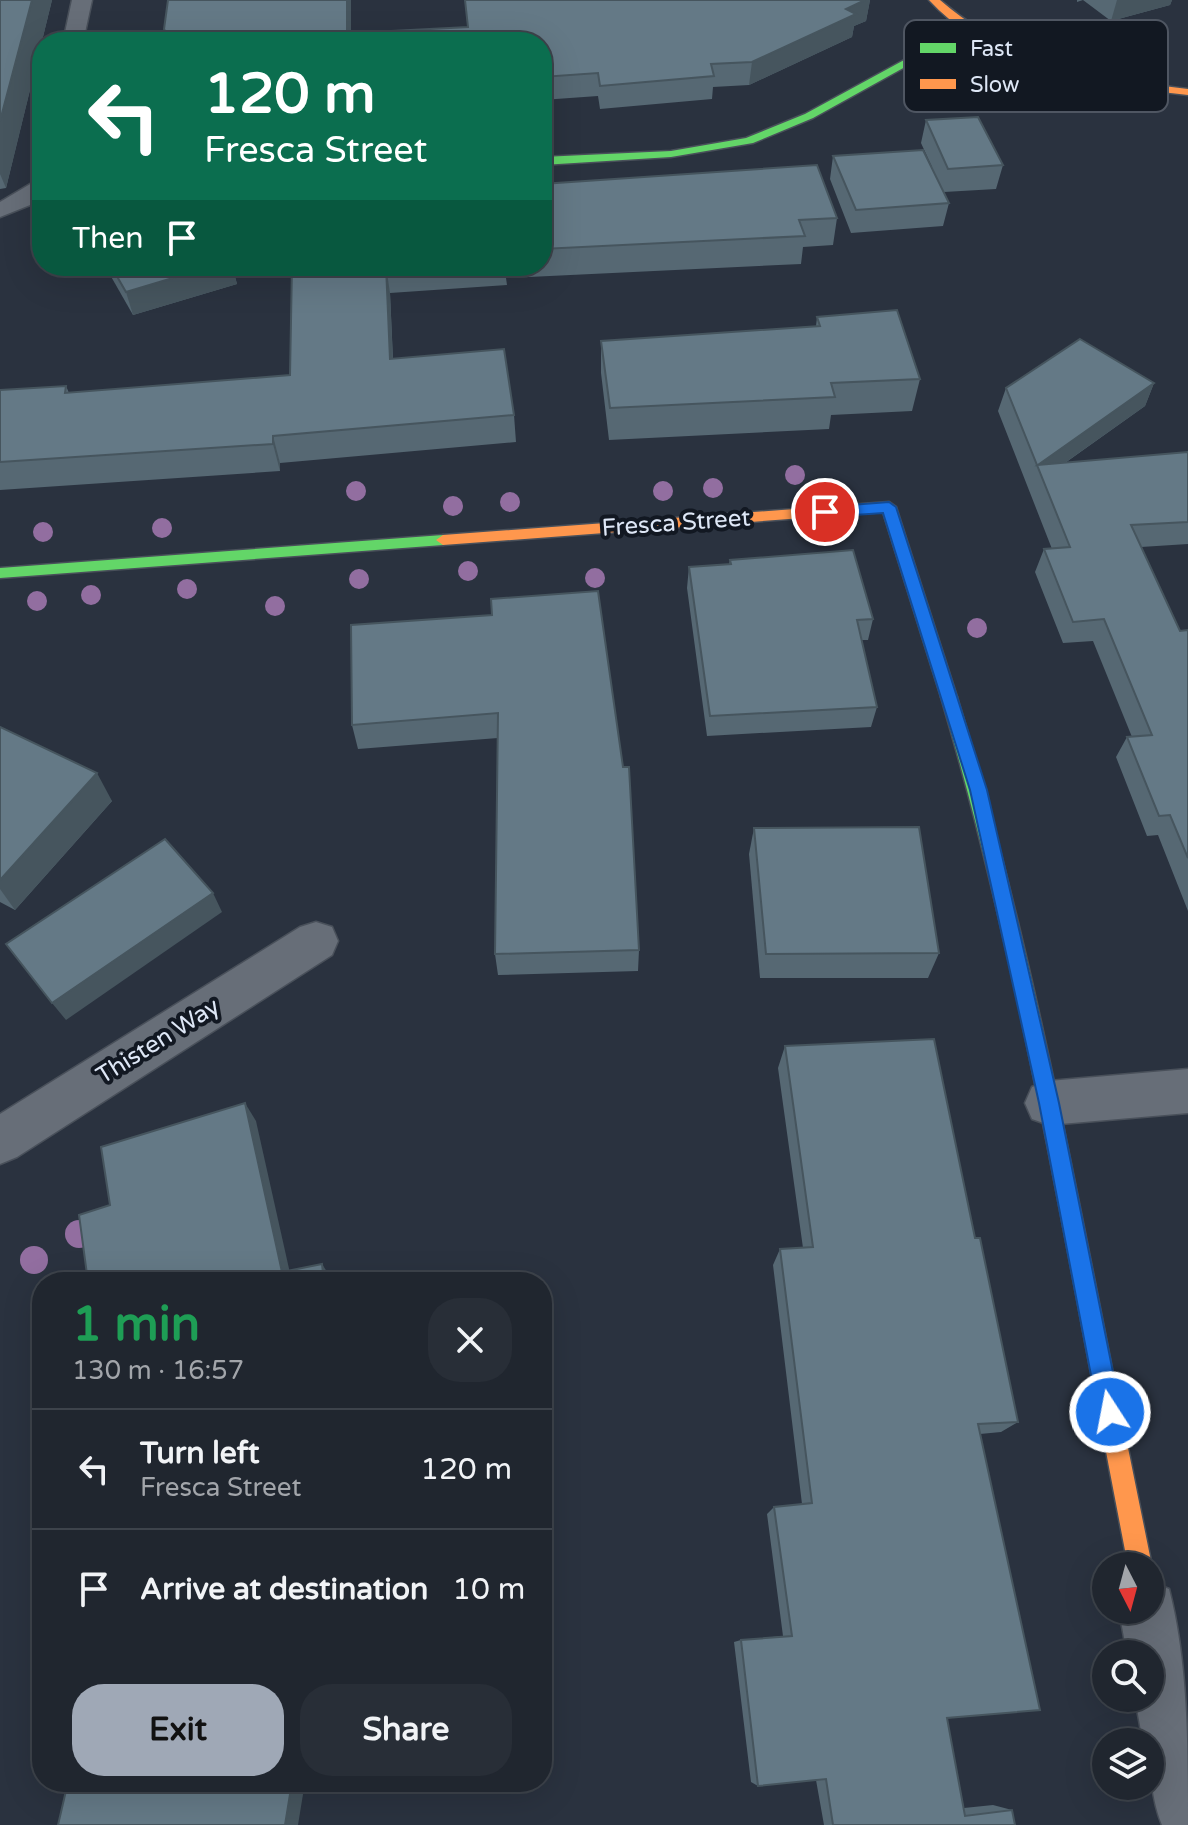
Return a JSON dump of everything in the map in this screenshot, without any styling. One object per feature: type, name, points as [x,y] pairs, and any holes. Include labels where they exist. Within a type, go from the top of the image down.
[{"type":"street","points":[[934,0],[954,20]]},
{"type":"street","points":[[552,160],[671,154],[749,141],[809,116],[904,64]]},
{"type":"street","points":[[1168,90],[1188,92]]},
{"type":"street","name":"Fresca Street","points":[[0,573],[889,507],[978,790],[1049,1103],[1137,1552]]},
{"type":"street","name":"Thisten Way","points":[[0,1141],[316,941]]},
{"type":"street","points":[[1049,1103],[1188,1091]]},
{"type":"street","points":[[1151,1624],[1188,1813]]},
{"type":"lane","points":[[75,32],[82,0]]},
{"type":"lane","points":[[0,210],[32,192]]},
{"type":"building","points":[[0,0],[32,0],[0,121]]},
{"type":"building","points":[[168,0],[347,0],[347,32],[166,32]]},
{"type":"building","points":[[465,0],[865,0],[846,9],[856,14],[752,62],[711,64],[714,76],[600,86],[598,73],[552,76],[552,32],[392,31],[468,27]]},
{"type":"building","points":[[978,117],[1003,165],[948,169],[926,120]]},
{"type":"building","points":[[923,150],[949,203],[856,210],[833,156]]},
{"type":"building","points":[[817,165],[837,218],[799,220],[805,236],[552,249],[552,183]]},
{"type":"building","points":[[117,276],[180,276],[126,292]]},
{"type":"building","points":[[292,276],[386,276],[390,359],[504,349],[514,415],[273,436],[273,444],[0,462],[0,390],[66,386],[65,393],[290,375]]},
{"type":"building","points":[[897,310],[920,379],[831,383],[835,397],[610,408],[601,341],[820,326],[817,317]]},
{"type":"building","points":[[1080,339],[1154,383],[1038,465],[1188,452],[1188,522],[1131,525],[1180,631],[1188,630],[1188,858],[1170,815],[1159,816],[1127,737],[1152,735],[1104,619],[1073,622],[1044,549],[1070,547],[1006,388]]},
{"type":"building","points":[[853,550],[873,619],[857,620],[877,707],[710,716],[689,567],[731,564],[730,560]]},
{"type":"building","points":[[598,591],[623,767],[629,767],[639,950],[495,954],[498,713],[352,725],[351,625],[492,615],[491,599]]},
{"type":"building","points":[[0,727],[97,773],[0,880]]},
{"type":"building","points":[[919,827],[939,953],[766,954],[754,828]]},
{"type":"building","points":[[165,839],[213,893],[52,1003],[6,944]]},
{"type":"building","points":[[934,1039],[975,1238],[980,1238],[1018,1422],[978,1424],[1040,1710],[947,1718],[965,1816],[1012,1810],[1015,1825],[833,1825],[826,1779],[758,1786],[741,1640],[792,1636],[774,1507],[812,1503],[780,1249],[813,1247],[785,1046]]},
{"type":"building","points":[[245,1103],[282,1272],[87,1272],[79,1215],[110,1205],[101,1147]]},
{"type":"building","points":[[322,1264],[323,1272],[282,1272]]},
{"type":"building","points":[[66,1792],[290,1792],[285,1825],[58,1825]]},
{"type":"traffic: fast","points":[[552,160],[671,154],[749,141],[809,116],[904,64]]},
{"type":"traffic: fast","points":[[0,573],[443,540]]},
{"type":"traffic: fast","points":[[949,697],[1018,954],[1105,1389]]},
{"type":"traffic: slow","points":[[934,0],[957,20]]},
{"type":"traffic: slow","points":[[1168,89],[1188,92]]},
{"type":"traffic: slow","points":[[443,540],[889,507],[949,697]]},
{"type":"traffic: slow","points":[[1105,1389],[1137,1552]]},
{"type":"route","points":[[825,512],[889,507],[978,790],[1049,1103],[1110,1412]]}]
